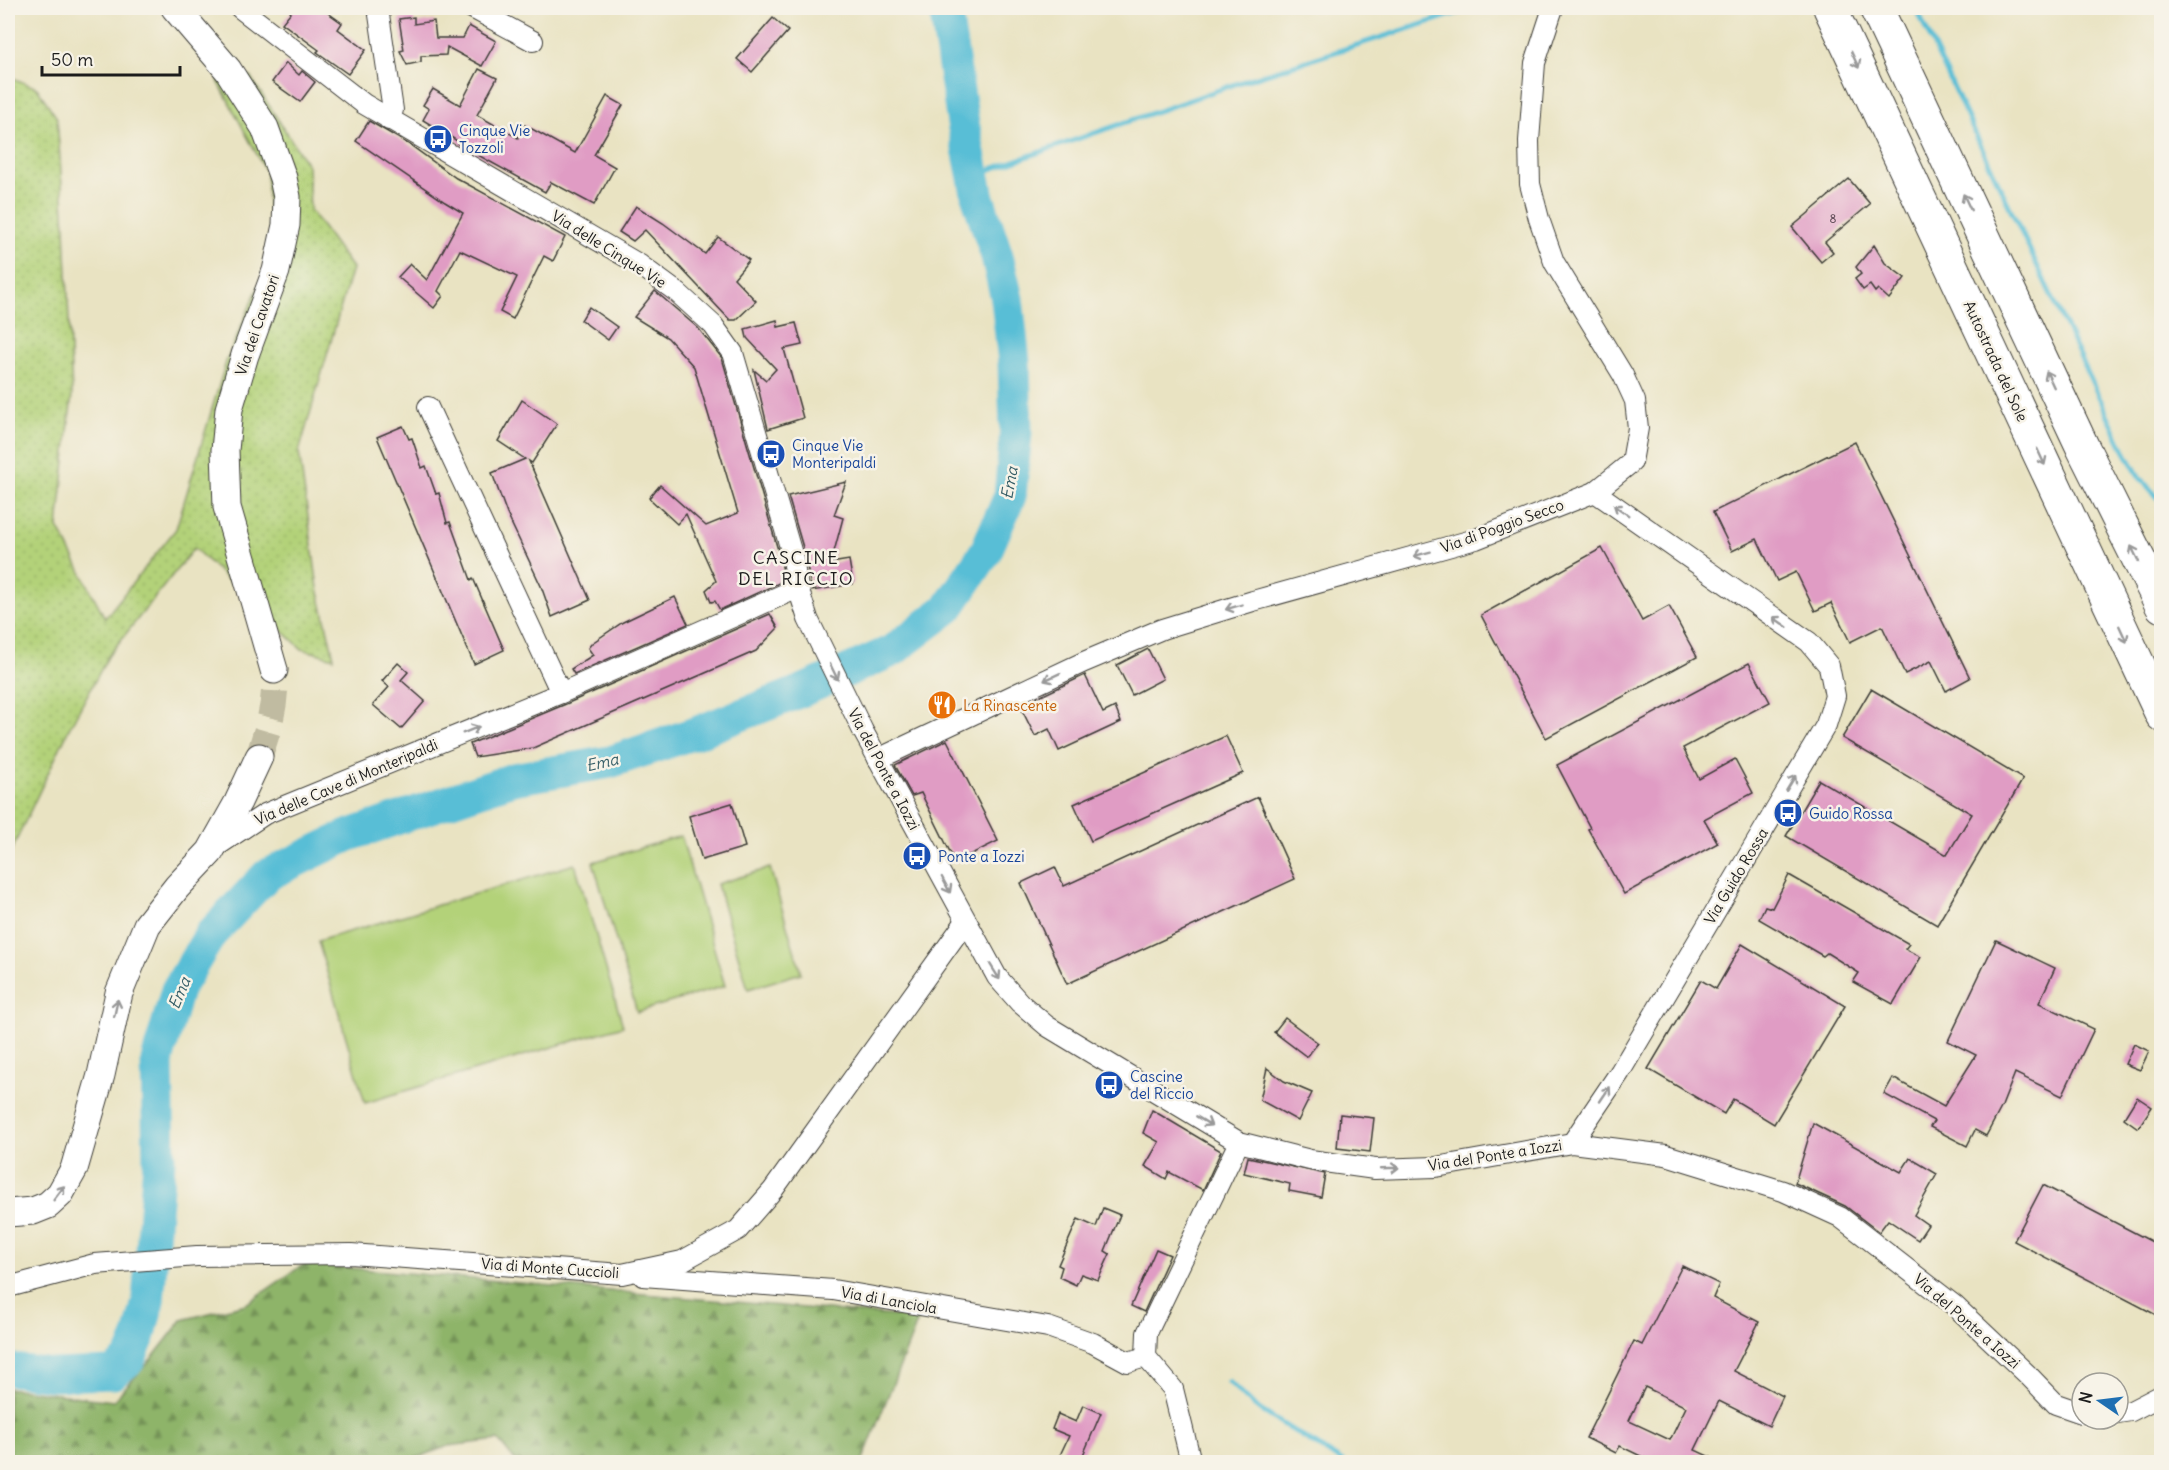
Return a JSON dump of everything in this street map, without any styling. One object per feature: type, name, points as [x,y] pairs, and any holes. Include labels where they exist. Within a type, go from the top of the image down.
[{"type":"highway","name":"Autostrada del Sole","points":[[1830,8],[2162,716]]},
{"type":"highway","points":[[1876,8],[2083,448],[2162,606]]},
{"type":"street","name":"Via dei Cavatori","points":[[175,8],[228,70],[265,128],[283,178],[287,197],[286,225],[276,271],[245,354],[229,409],[225,450],[227,507],[274,670]]},
{"type":"street","name":"Via delle Cinque Vie","points":[[240,8],[364,104],[640,265],[678,293],[713,325],[733,353],[792,554],[798,588],[807,615]]},
{"type":"street","points":[[378,8],[393,110],[389,120]]},
{"type":"street","points":[[472,8],[533,41]]},
{"type":"street","name":"Via di Poggio Secco","points":[[878,759],[1083,662],[1162,629],[1253,601],[1476,539],[1595,492],[1632,462],[1638,428],[1635,401],[1623,375],[1554,262],[1530,184],[1529,141],[1534,63],[1553,8]]},
{"type":"street","points":[[428,407],[561,693]]},
{"type":"street","name":"Via Guido Rossa","points":[[1572,1143],[1620,1072],[1826,725],[1835,696],[1829,666],[1809,642],[1595,492]]},
{"type":"street","name":"Via delle Cave di Monteripaldi","points":[[8,1213],[33,1211],[48,1205],[60,1194],[74,1169],[101,1075],[123,980],[147,924],[210,852],[265,814],[561,693],[798,588]]},
{"type":"street","name":"Via del Ponte a Iozzi","points":[[807,615],[862,731],[997,977],[1020,1003],[1047,1026],[1239,1142],[1310,1160],[1375,1169],[1436,1167],[1572,1143],[1666,1155],[1783,1191],[1840,1216],[1955,1306],[2056,1404],[2070,1409]]},
{"type":"street","points":[[210,852],[238,802],[259,757]]},
{"type":"street","name":"Via di Monte Cuccioli","points":[[8,1287],[95,1264],[197,1256],[351,1254],[622,1274],[682,1261],[738,1230],[773,1190],[966,921]]},
{"type":"street","points":[[1191,1462],[1173,1389],[1146,1357],[1147,1333],[1239,1142]]},
{"type":"street","name":"Via di Lanciola","points":[[622,1274],[833,1290],[1048,1327],[1093,1343],[1128,1362],[1146,1357]]},
{"type":"street","points":[[2130,1411],[2162,1395]]},
{"type":"green space","points":[[8,76],[37,88],[57,118],[65,227],[72,394],[58,527],[105,618],[176,529],[227,359],[272,255],[266,172],[218,81],[250,76],[308,166],[310,210],[352,268],[299,452],[318,588],[334,658],[302,649],[194,548],[109,655],[69,729],[8,858]]},
{"type":"green space","points":[[681,836],[725,986],[637,1012],[593,862]]},
{"type":"green space","points":[[575,864],[623,1026],[365,1103],[318,941]]},
{"type":"green space","points":[[770,868],[801,973],[748,989],[717,884]]},
{"type":"green space","points":[[304,1264],[919,1318],[862,1462],[516,1462],[498,1440],[448,1446],[406,1462],[8,1462],[8,1388],[113,1401],[153,1357],[182,1320],[246,1304]]},
{"type":"building","points":[[294,8],[321,8],[342,23],[338,29],[366,50],[348,74],[282,23]]},
{"type":"building","points":[[414,17],[414,24],[434,21],[436,38],[463,38],[469,26],[496,41],[482,66],[447,47],[446,55],[421,56],[421,62],[407,65],[400,51],[404,50],[399,19]]},
{"type":"building","points":[[773,18],[788,31],[752,72],[737,59]]},
{"type":"building","points":[[286,63],[299,75],[302,71],[315,82],[300,102],[272,82]]},
{"type":"building","points":[[479,69],[497,78],[477,115],[518,138],[525,125],[575,153],[607,96],[623,105],[594,155],[615,167],[594,205],[551,182],[545,192],[458,144],[459,142],[423,120],[429,109],[423,105],[433,89],[460,105]]},
{"type":"building","points":[[369,121],[410,145],[456,178],[565,237],[553,261],[544,256],[513,319],[500,312],[517,277],[460,250],[438,291],[443,296],[434,308],[398,277],[410,264],[427,280],[463,213],[356,141]]},
{"type":"building","points":[[1849,179],[1870,204],[1825,242],[1833,252],[1821,262],[1792,227]]},
{"type":"building","points":[[636,206],[705,254],[718,237],[749,260],[734,278],[756,301],[736,320],[730,320],[645,230],[633,241],[619,232]]},
{"type":"building","points":[[1874,245],[1885,263],[1905,278],[1889,299],[1878,289],[1875,292],[1870,285],[1863,290],[1855,279],[1861,274],[1856,267]]},
{"type":"building","points":[[655,291],[698,328],[722,358],[784,576],[779,583],[720,610],[715,601],[711,602],[706,590],[716,581],[686,514],[677,524],[649,498],[660,485],[706,526],[738,513],[694,367],[668,338],[634,317]]},
{"type":"building","points":[[589,307],[617,327],[608,340],[581,320]]},
{"type":"building","points":[[777,320],[778,327],[796,323],[802,345],[784,349],[803,418],[768,429],[754,370],[766,380],[776,369],[747,338],[745,329]]},
{"type":"building","points":[[522,400],[557,424],[532,463],[529,461],[590,600],[552,617],[541,586],[507,514],[492,473],[525,459],[498,441]]},
{"type":"building","points":[[403,426],[409,439],[412,438],[422,468],[426,466],[436,494],[439,493],[447,523],[450,522],[471,580],[473,578],[504,650],[474,664],[377,437]]},
{"type":"building","points":[[1855,442],[1970,678],[1946,691],[1931,661],[1905,674],[1882,626],[1850,642],[1831,603],[1815,611],[1796,572],[1777,581],[1757,539],[1732,551],[1713,512]]},
{"type":"building","points":[[846,482],[834,515],[843,518],[831,563],[849,560],[853,584],[812,591],[804,551],[788,496]]},
{"type":"building","points":[[1602,548],[1642,621],[1669,606],[1697,657],[1546,738],[1481,615]]},
{"type":"building","points":[[675,597],[688,624],[574,674],[571,669],[593,655],[588,648],[592,643],[623,622]]},
{"type":"building","points":[[770,614],[778,628],[756,651],[533,748],[475,757],[470,744]]},
{"type":"building","points":[[1148,649],[1163,679],[1132,695],[1117,665]]},
{"type":"building","points":[[398,663],[408,672],[401,680],[425,701],[401,729],[373,705],[389,687],[382,681]]},
{"type":"building","points":[[1749,663],[1770,702],[1683,748],[1699,779],[1735,759],[1753,793],[1704,819],[1718,843],[1624,894],[1588,829],[1590,828],[1557,765]]},
{"type":"building","points":[[1085,675],[1103,713],[1115,707],[1121,722],[1059,751],[1049,729],[1035,736],[1020,706]]},
{"type":"building","points":[[1871,689],[2023,779],[1937,925],[1786,836],[1819,780],[1947,855],[1972,814],[1842,738]]},
{"type":"building","points":[[1226,736],[1243,773],[1091,841],[1074,804]]},
{"type":"building","points":[[947,740],[998,841],[955,862],[921,793],[912,796],[895,765]]},
{"type":"building","points":[[1258,797],[1295,879],[1067,984],[1021,883],[1055,867],[1064,886]]},
{"type":"building","points":[[732,803],[745,847],[702,860],[689,816]]},
{"type":"building","points":[[1789,875],[1909,944],[1905,949],[1921,957],[1893,1004],[1853,982],[1859,973],[1827,953],[1823,956],[1759,919],[1765,906],[1772,908]]},
{"type":"building","points":[[1996,940],[2055,968],[2039,1003],[2094,1029],[2062,1096],[2015,1073],[2002,1106],[1986,1136],[1975,1130],[1967,1146],[1930,1127],[1934,1121],[1884,1094],[1893,1078],[1944,1106],[1976,1055],[1948,1041]]},
{"type":"building","points":[[1742,944],[1845,1006],[1774,1124],[1733,1099],[1724,1114],[1648,1069],[1701,980],[1716,989]]},
{"type":"building","points":[[1285,1018],[1318,1043],[1307,1057],[1274,1032]]},
{"type":"building","points":[[2134,1044],[2149,1051],[2140,1070],[2125,1064]]},
{"type":"building","points":[[1267,1068],[1284,1081],[1312,1093],[1298,1121],[1260,1100]]},
{"type":"building","points":[[2137,1097],[2152,1107],[2138,1128],[2124,1118]]},
{"type":"building","points":[[1152,1110],[1221,1151],[1203,1190],[1169,1172],[1166,1179],[1145,1166],[1159,1142],[1143,1133]]},
{"type":"building","points":[[1340,1114],[1374,1118],[1370,1152],[1337,1148]]},
{"type":"building","points":[[1813,1123],[1901,1172],[1910,1158],[1937,1174],[1914,1215],[1928,1225],[1918,1240],[1888,1220],[1879,1232],[1845,1206],[1795,1183]]},
{"type":"building","points":[[1248,1157],[1325,1174],[1321,1197],[1289,1191],[1290,1184],[1244,1173]]},
{"type":"building","points":[[2043,1185],[2162,1247],[2162,1318],[2014,1241]]},
{"type":"building","points":[[1103,1208],[1120,1215],[1105,1251],[1110,1254],[1098,1280],[1081,1274],[1076,1285],[1059,1277],[1062,1267],[1058,1265],[1078,1219],[1096,1227]]},
{"type":"building","points":[[1156,1249],[1170,1255],[1144,1312],[1131,1306]]},
{"type":"building","points":[[1682,1266],[1719,1284],[1713,1298],[1759,1322],[1734,1371],[1783,1396],[1769,1426],[1719,1401],[1695,1450],[1721,1462],[1653,1462],[1620,1446],[1616,1453],[1586,1438],[1634,1341],[1642,1345]],"holes":[[[1645,1387],[1686,1407],[1670,1440],[1629,1421]]]},
{"type":"building","points":[[1083,1405],[1101,1413],[1080,1462],[1078,1462],[1060,1455],[1069,1436],[1052,1429],[1058,1414],[1076,1422]]},
{"type":"waterway","name":"Ema","points":[[8,1369],[52,1375],[113,1373],[129,1360],[140,1334],[148,1301],[159,1162],[157,1061],[177,990],[211,934],[267,875],[347,836],[513,779],[610,762],[698,732],[804,690],[892,651],[948,608],[986,551],[1010,496],[1016,432],[1014,362],[1007,299],[997,256],[978,198],[963,123],[945,8]]},
{"type":"waterway","points":[[974,175],[1247,80],[1473,8]]},
{"type":"waterway","points":[[1916,8],[2124,450],[2140,478],[2162,502]]},
{"type":"waterway","points":[[1229,1382],[1254,1406],[1343,1462]]},
{"type":"tunnel","points":[[259,757],[273,704],[274,670]]},
{"type":"place","name":"Cinque Vie Tozzoli","points":[[438,139]]},
{"type":"place","name":"Cinque Vie Monteripaldi","points":[[771,454]]},
{"type":"place","name":"La Rinascente","points":[[942,705]]},
{"type":"place","name":"Guido Rossa","points":[[1788,813]]},
{"type":"place","name":"Ponte a Iozzi","points":[[917,856]]},
{"type":"place","name":"Cascine del Riccio","points":[[1109,1085]]},
{"type":"district","name":"CASCINE DEL RICCIO","points":[[796,567]]}]
